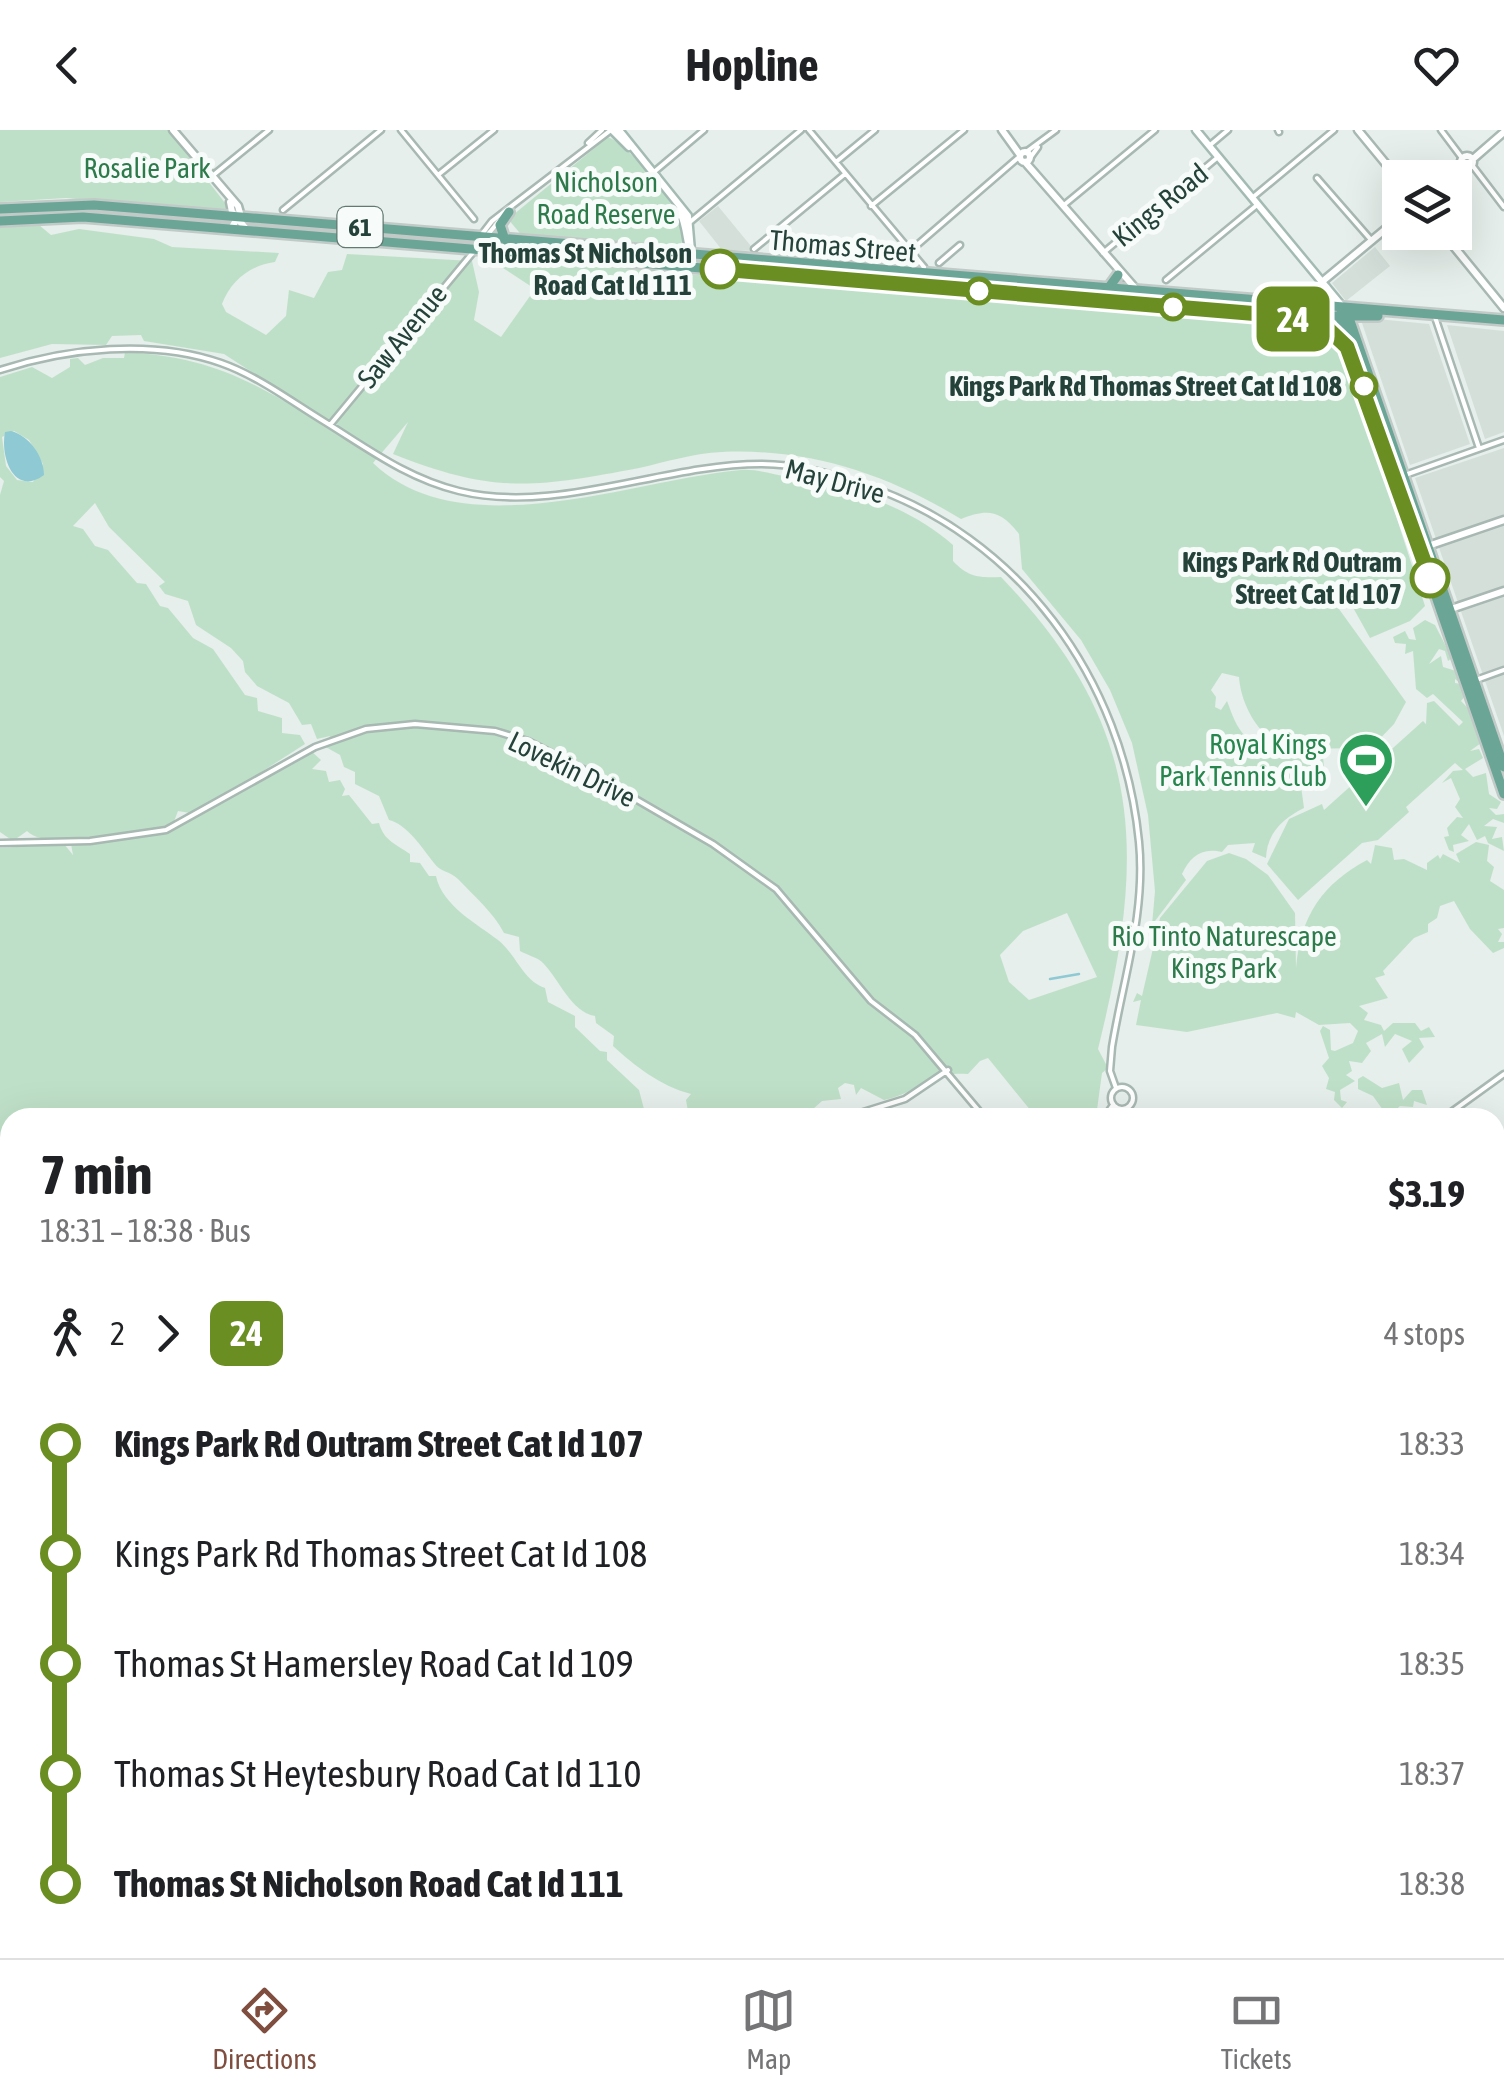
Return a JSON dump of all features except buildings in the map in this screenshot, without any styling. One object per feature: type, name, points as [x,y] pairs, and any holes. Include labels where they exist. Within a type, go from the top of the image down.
[{"type":"main road","name":"Thomas Street","points":[[0,209],[94,205],[1311,306],[1368,315],[1435,317]]},
{"type":"main road","points":[[506,241],[500,225],[512,208]]},
{"type":"main road","name":"Thomas Street","points":[[0,222],[65,216],[1284,316],[1342,312],[1504,323]]},
{"type":"main road","points":[[1107,290],[1117,271]]},
{"type":"main road","points":[[1311,306],[1322,302],[1323,285]]},
{"type":"main road","points":[[1342,312],[1354,331],[1471,682],[1502,750],[1499,765]]},
{"type":"main road","points":[[1342,312],[1361,378],[1400,476]]},
{"type":"main road","points":[[1354,331],[1358,321],[1368,315]]},
{"type":"main road","points":[[1284,316],[1338,334],[1361,378]]},
{"type":"main road","points":[[1471,682],[1486,743],[1499,765],[1504,794]]},
{"type":"street","points":[[172,130],[230,200],[247,230]]},
{"type":"street","points":[[211,177],[269,130]]},
{"type":"street","points":[[283,210],[381,130]]},
{"type":"street","points":[[401,130],[474,219]]},
{"type":"street","points":[[438,176],[494,130]]},
{"type":"street","points":[[482,239],[486,226],[602,130]]},
{"type":"street","points":[[586,147],[614,130],[676,204],[690,222],[689,254],[681,265]]},
{"type":"street","points":[[651,174],[704,130]]},
{"type":"street","points":[[690,222],[801,130]]},
{"type":"street","points":[[809,130],[909,252],[930,287]]},
{"type":"street","points":[[836,162],[875,130]]},
{"type":"street","points":[[871,206],[964,130]]},
{"type":"street","points":[[1002,130],[1103,252],[1137,300],[1158,306]]},
{"type":"street","points":[[909,252],[1056,130]]},
{"type":"street","points":[[1064,205],[1155,130]]},
{"type":"street","points":[[1196,130],[1342,312]]},
{"type":"street","points":[[1209,146],[1228,130]]},
{"type":"street","points":[[1166,280],[1334,130]]},
{"type":"street","points":[[1358,130],[1383,160]]},
{"type":"street","points":[[1441,130],[1465,160]]},
{"type":"street","points":[[1470,160],[1504,132]]},
{"type":"street","name":"Kings Road","points":[[1103,252],[1218,158]]},
{"type":"street","points":[[1472,167],[1504,207]]},
{"type":"street","points":[[754,249],[845,174]]},
{"type":"street","points":[[1317,178],[1372,240]]},
{"type":"street","points":[[676,204],[686,226],[689,254],[695,266]]},
{"type":"street","points":[[482,239],[512,208]]},
{"type":"street","points":[[231,229],[238,217]]},
{"type":"street","points":[[1323,285],[1382,232]]},
{"type":"street","name":"Saw Avenue","points":[[330,425],[482,239]]},
{"type":"street","points":[[938,262],[960,245]]},
{"type":"street","points":[[1457,250],[1504,308]]},
{"type":"street","points":[[916,285],[923,275]]},
{"type":"street","points":[[1435,317],[1479,448]]},
{"type":"street","name":"May Drive","points":[[0,370],[48,357],[94,352],[187,356],[220,363],[252,378],[413,477],[481,495],[571,490],[715,466],[763,464],[828,473],[918,507],[1005,565],[1045,608],[1082,660],[1114,734],[1130,784],[1140,846],[1140,895],[1112,1048],[1110,1071],[1116,1088]]},
{"type":"street","points":[[1400,476],[1504,440]]},
{"type":"street","points":[[1424,548],[1504,520]]},
{"type":"street","points":[[1446,611],[1504,591]]},
{"type":"street","points":[[1471,682],[1504,670]]},
{"type":"street","name":"Lovekin Drive","points":[[0,844],[90,840],[166,830],[315,747],[366,728],[415,724],[496,732],[528,741],[589,772],[713,844],[776,888],[870,1001],[915,1035],[976,1108]]},
{"type":"street","points":[[1486,743],[1502,750]]},
{"type":"street","points":[[876,1108],[904,1099],[948,1070]]},
{"type":"street","points":[[1457,1108],[1504,1074]]},
{"type":"street","points":[[1112,1108],[1116,1088],[1128,1088],[1132,1094],[1127,1108],[1114,1105]]},
{"type":"shaded area","points":[[718,206],[755,251],[722,250],[699,221]]},
{"type":"shaded area","points":[[1375,247],[1390,266],[1346,301],[1332,283]]},
{"type":"shaded area","points":[[1367,318],[1429,324],[1470,444],[1410,465],[1362,323]]},
{"type":"shaded area","points":[[1447,325],[1504,331],[1504,432],[1485,439]]},
{"type":"shaded area","points":[[1504,448],[1504,736],[1415,478]]},
{"type":"green space","name":"Rosalie Park","points":[[0,130],[168,130],[229,208],[225,213],[66,198],[0,202]]},
{"type":"green space","name":"Nicholson Road Reserve","points":[[608,137],[646,169],[671,204],[682,237],[679,249],[524,238],[508,219]]},
{"type":"green space","points":[[29,223],[39,225],[51,235],[79,229],[154,239],[172,247],[279,253],[275,262],[243,275],[222,304],[226,312],[266,335],[286,316],[289,290],[314,298],[328,272],[342,270],[347,254],[472,261],[479,292],[474,320],[501,337],[535,289],[503,268],[506,258],[1190,318],[1312,324],[1343,351],[1425,606],[1410,621],[1370,638],[1346,595],[1326,591],[1406,702],[1394,724],[1371,748],[1288,749],[1269,738],[1254,720],[1239,677],[1222,673],[1211,690],[1216,697],[1215,707],[1221,710],[1227,701],[1243,733],[1268,757],[1280,757],[1283,751],[1318,752],[1323,757],[1325,777],[1313,776],[1301,768],[1294,785],[1301,786],[1304,808],[1278,827],[1266,858],[1252,852],[1255,843],[1228,845],[1222,852],[1202,852],[1193,858],[1182,874],[1186,880],[1152,925],[1155,891],[1148,815],[1132,743],[1110,690],[1081,640],[1022,569],[1019,534],[1006,520],[987,513],[961,519],[876,477],[786,454],[722,452],[570,480],[488,481],[459,476],[393,454],[408,422],[373,463],[410,488],[454,502],[551,502],[747,470],[832,486],[896,508],[953,545],[953,561],[964,570],[980,577],[1001,577],[1049,633],[1084,687],[1109,742],[1122,797],[1127,854],[1124,915],[1098,1049],[1108,1068],[1102,1073],[1097,1108],[1029,1108],[988,1058],[968,1074],[932,1079],[884,1100],[861,1088],[856,1095],[854,1085],[845,1083],[838,1088],[841,1099],[822,1101],[814,1108],[687,1108],[686,1100],[691,1094],[649,1074],[613,1046],[614,1036],[596,1023],[595,1016],[572,1002],[541,961],[520,951],[519,937],[504,933],[458,879],[436,866],[408,832],[389,820],[379,796],[355,784],[355,772],[344,767],[340,755],[324,746],[330,736],[317,739],[311,724],[302,725],[289,703],[257,686],[231,648],[196,625],[188,601],[165,594],[159,586],[165,582],[109,527],[95,503],[73,526],[83,529],[95,546],[108,550],[137,583],[146,584],[160,606],[168,608],[193,638],[213,649],[245,695],[257,698],[258,711],[282,718],[282,733],[300,735],[305,744],[196,814],[178,811],[173,824],[159,829],[69,840],[36,837],[27,831],[13,841],[0,832],[0,495],[4,481],[0,477],[0,377],[32,367],[52,378],[70,367],[70,359],[78,358],[85,365],[103,358],[124,358],[125,352],[189,361],[245,380],[284,401],[287,395],[224,354],[144,341],[141,335],[112,336],[106,345],[52,344],[0,358],[0,226]],"holes":[[[14,431],[29,440],[43,464],[33,482],[17,480],[6,466],[2,437]],[[1067,913],[1097,977],[1029,1000],[1009,982],[1000,955],[1023,931]]]},
{"type":"green space","points":[[1425,620],[1435,625],[1452,658],[1448,661],[1445,651],[1439,649],[1429,664],[1441,656],[1443,667],[1456,671],[1460,683],[1455,679],[1455,683],[1461,684],[1465,696],[1461,701],[1470,710],[1481,743],[1470,751],[1479,749],[1483,758],[1465,769],[1473,777],[1486,773],[1489,794],[1501,802],[1497,809],[1489,808],[1496,815],[1504,814],[1504,823],[1493,819],[1484,826],[1497,827],[1492,839],[1502,837],[1504,851],[1488,843],[1485,836],[1477,840],[1469,824],[1461,835],[1469,841],[1453,845],[1454,852],[1449,850],[1444,837],[1449,836],[1447,828],[1457,817],[1463,818],[1455,807],[1460,799],[1451,778],[1442,783],[1453,771],[1463,770],[1455,763],[1406,807],[1409,812],[1378,840],[1362,843],[1298,900],[1267,864],[1289,819],[1322,804],[1324,810],[1423,721],[1426,724],[1427,703],[1434,701],[1459,726],[1463,722],[1433,694],[1427,698],[1416,689],[1413,651],[1405,654],[1406,644],[1395,643],[1393,637],[1405,631],[1409,639],[1416,640],[1413,628]]},
{"type":"green space","points":[[311,751],[321,760],[312,769],[326,771],[329,782],[340,780],[345,789],[342,796],[349,795],[372,824],[379,823],[387,838],[410,854],[410,862],[420,863],[429,876],[436,876],[453,905],[498,940],[531,980],[545,988],[548,1002],[575,1016],[575,1027],[600,1051],[607,1052],[607,1060],[639,1090],[644,1108],[0,1108],[0,848],[64,844],[73,855],[71,844],[77,842],[168,831]]},
{"type":"green space","name":"Rio Tinto Naturescape Kings Park","points":[[1476,842],[1489,845],[1487,861],[1494,867],[1490,881],[1504,890],[1504,928],[1498,929],[1502,934],[1498,942],[1504,942],[1504,948],[1493,953],[1470,929],[1454,901],[1440,906],[1437,918],[1428,924],[1428,932],[1414,938],[1383,971],[1385,975],[1375,978],[1388,998],[1359,1006],[1368,1013],[1364,1020],[1381,1025],[1384,1031],[1393,1023],[1415,1023],[1421,1031],[1429,1027],[1435,1037],[1419,1038],[1424,1047],[1409,1063],[1402,1049],[1412,1041],[1395,1034],[1385,1047],[1382,1034],[1366,1043],[1371,1051],[1362,1063],[1349,1061],[1352,1071],[1346,1075],[1355,1081],[1340,1090],[1341,1100],[1347,1102],[1342,1108],[1334,1100],[1335,1092],[1326,1089],[1329,1078],[1322,1066],[1329,1058],[1320,1031],[1323,1026],[1330,1030],[1331,1050],[1335,1051],[1353,1043],[1358,1031],[1350,1023],[1319,1025],[1296,1012],[1295,1018],[1277,1013],[1187,1032],[1136,1025],[1141,1000],[1133,1002],[1137,993],[1142,996],[1160,918],[1207,861],[1229,853],[1246,859],[1268,875],[1295,913],[1296,968],[1303,932],[1317,903],[1338,879],[1367,860],[1371,864],[1375,845],[1392,848],[1394,860],[1404,859],[1427,870],[1427,863],[1438,855],[1440,859],[1443,854],[1460,863],[1456,854]]},
{"type":"green space","points":[[1363,1076],[1382,1088],[1399,1083],[1403,1100],[1412,1090],[1422,1090],[1427,1105],[1414,1101],[1413,1107],[1382,1108],[1373,1096],[1358,1089],[1358,1079]]},
{"type":"water","points":[[11,431],[34,448],[44,475],[25,481],[11,471],[4,442],[5,432]]},
{"type":"waterway","points":[[1050,979],[1079,974]]},
{"type":"bus line","name":"24","points":[[720,269],[1284,316],[1327,328],[1345,343],[1361,378],[1430,578]]},
{"type":"place","name":"Thomas St Nicholson Road Cat Id 111","points":[[720,269]]},
{"type":"place","name":"Kings Park Rd Thomas Street Cat Id 108","points":[[1364,386]]},
{"type":"place","name":"Kings Park Rd Outram Street Cat Id 107","points":[[1430,578]]},
{"type":"place","name":"Royal Kings Park Tennis Club","points":[[1366,809]]}]
